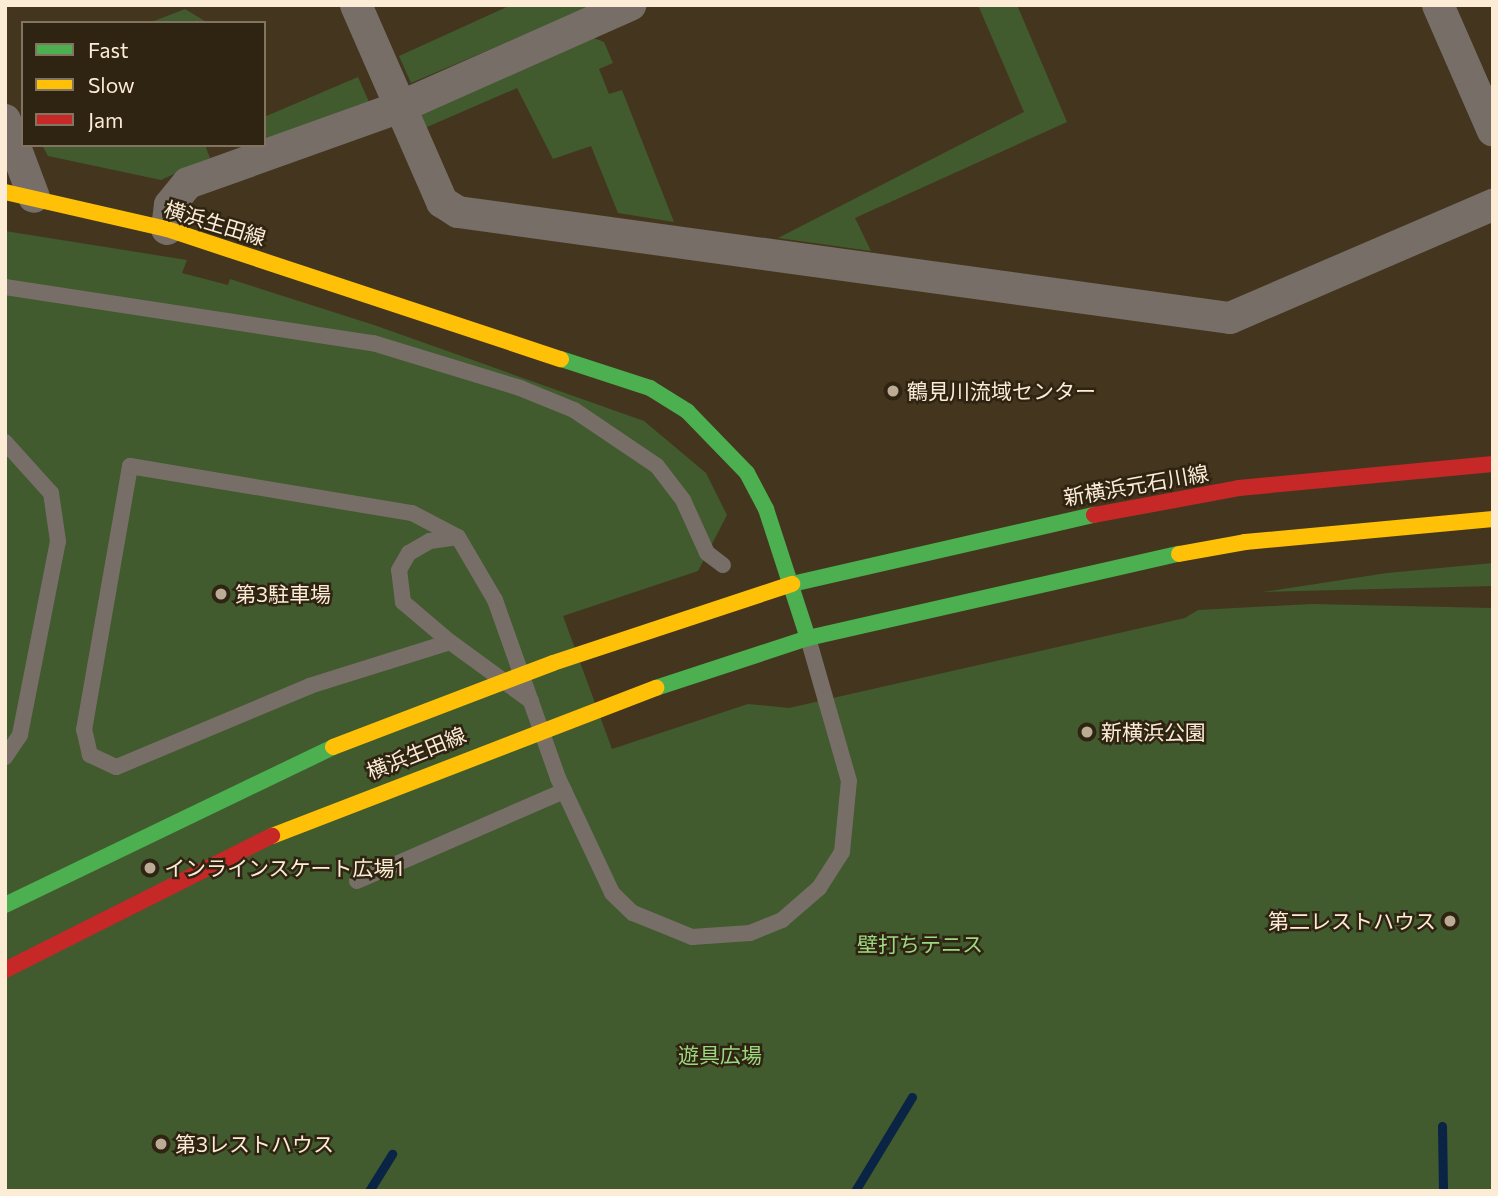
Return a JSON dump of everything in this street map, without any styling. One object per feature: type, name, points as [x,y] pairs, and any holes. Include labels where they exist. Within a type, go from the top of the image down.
[{"type":"main road","name":"横浜生田線","points":[[5,970],[199,868],[332,809],[682,679],[808,638],[792,584],[747,473],[687,411],[650,388],[167,229],[20,195]]},
{"type":"main road","name":"新横浜元石川線","points":[[792,584],[1059,521],[1239,488],[1493,464]]},
{"type":"main road","points":[[808,638],[1081,573],[1245,542],[1493,519]]},
{"type":"main road","name":"横浜生田線","points":[[5,905],[306,757],[666,625],[792,584]]},
{"type":"street","points":[[356,5],[442,202],[458,212],[1230,318],[1493,205]]},
{"type":"street","points":[[167,229],[170,205],[188,183],[400,107],[630,5]]},
{"type":"street","points":[[1438,5],[1493,131]]},
{"type":"street","points":[[5,120],[20,195]]},
{"type":"lane","points":[[5,287],[373,343],[520,388],[574,410],[657,466],[683,500],[707,553],[723,565]]},
{"type":"lane","points":[[5,442],[51,493],[58,541],[20,735],[5,757]]},
{"type":"lane","points":[[450,642],[310,686],[116,767],[90,755],[84,730],[130,466],[412,513],[458,537],[491,590],[564,791],[590,852],[612,893],[659,926],[692,937],[750,933],[802,905],[842,852],[851,804],[841,746],[808,638]]},
{"type":"lane","points":[[458,537],[430,541],[409,553],[398,570],[403,602],[450,642],[531,701]]},
{"type":"lane","points":[[356,881],[564,791]]},
{"type":"green space","points":[[511,5],[595,5],[411,83],[399,56]]},
{"type":"green space","points":[[978,5],[1017,5],[1067,122],[855,218],[871,251],[778,238],[1024,112]]},
{"type":"green space","points":[[185,9],[205,21],[154,21]]},
{"type":"green space","points":[[591,37],[604,42],[613,63],[599,69],[609,94],[622,90],[674,222],[618,213],[591,146],[553,159],[517,88],[427,127],[416,117]]},
{"type":"green space","points":[[358,77],[369,102],[266,143],[266,116]]},
{"type":"green space","points":[[43,147],[206,147],[210,158],[161,180],[48,156]]},
{"type":"green space","name":"新横浜公園","points":[[5,231],[187,260],[182,273],[228,285],[230,279],[374,325],[644,421],[706,473],[727,515],[698,571],[563,616],[612,749],[748,704],[789,708],[1185,618],[1198,610],[1312,604],[1493,608],[1493,1191],[5,1191]]},
{"type":"green space","points":[[1493,563],[1493,586],[1263,592],[1387,573]]},
{"type":"waterway","points":[[855,1191],[912,1097]]},
{"type":"waterway","points":[[1442,1126],[1443,1191]]},
{"type":"waterway","points":[[369,1191],[392,1154]]},
{"type":"traffic: fast","points":[[561,359],[650,388],[687,411],[747,473],[766,509],[808,638],[656,688]]},
{"type":"traffic: fast","points":[[792,584],[1094,515]]},
{"type":"traffic: fast","points":[[808,638],[1179,554]]},
{"type":"traffic: fast","points":[[5,905],[333,747]]},
{"type":"traffic: slow","points":[[5,192],[167,229],[561,359]]},
{"type":"traffic: slow","points":[[1179,554],[1245,542],[1493,519]]},
{"type":"traffic: slow","points":[[333,747],[553,663],[792,584]]},
{"type":"traffic: slow","points":[[272,836],[656,688]]},
{"type":"traffic: jam","points":[[1094,515],[1239,488],[1493,464]]},
{"type":"traffic: jam","points":[[5,970],[272,836]]},
{"type":"place","name":"鶴見川流域センター","points":[[893,391]]},
{"type":"place","name":"第3駐車場","points":[[221,594]]},
{"type":"place","name":"新横浜公園","points":[[1087,732]]},
{"type":"place","name":"インラインスケート広場1","points":[[150,868]]},
{"type":"place","name":"第二レストハウス","points":[[1450,921]]},
{"type":"place","name":"第3レストハウス","points":[[161,1144]]},
{"type":"park label","name":"壁打ちテニス","points":[[920,944]]},
{"type":"park label","name":"遊具広場","points":[[720,1055]]}]
